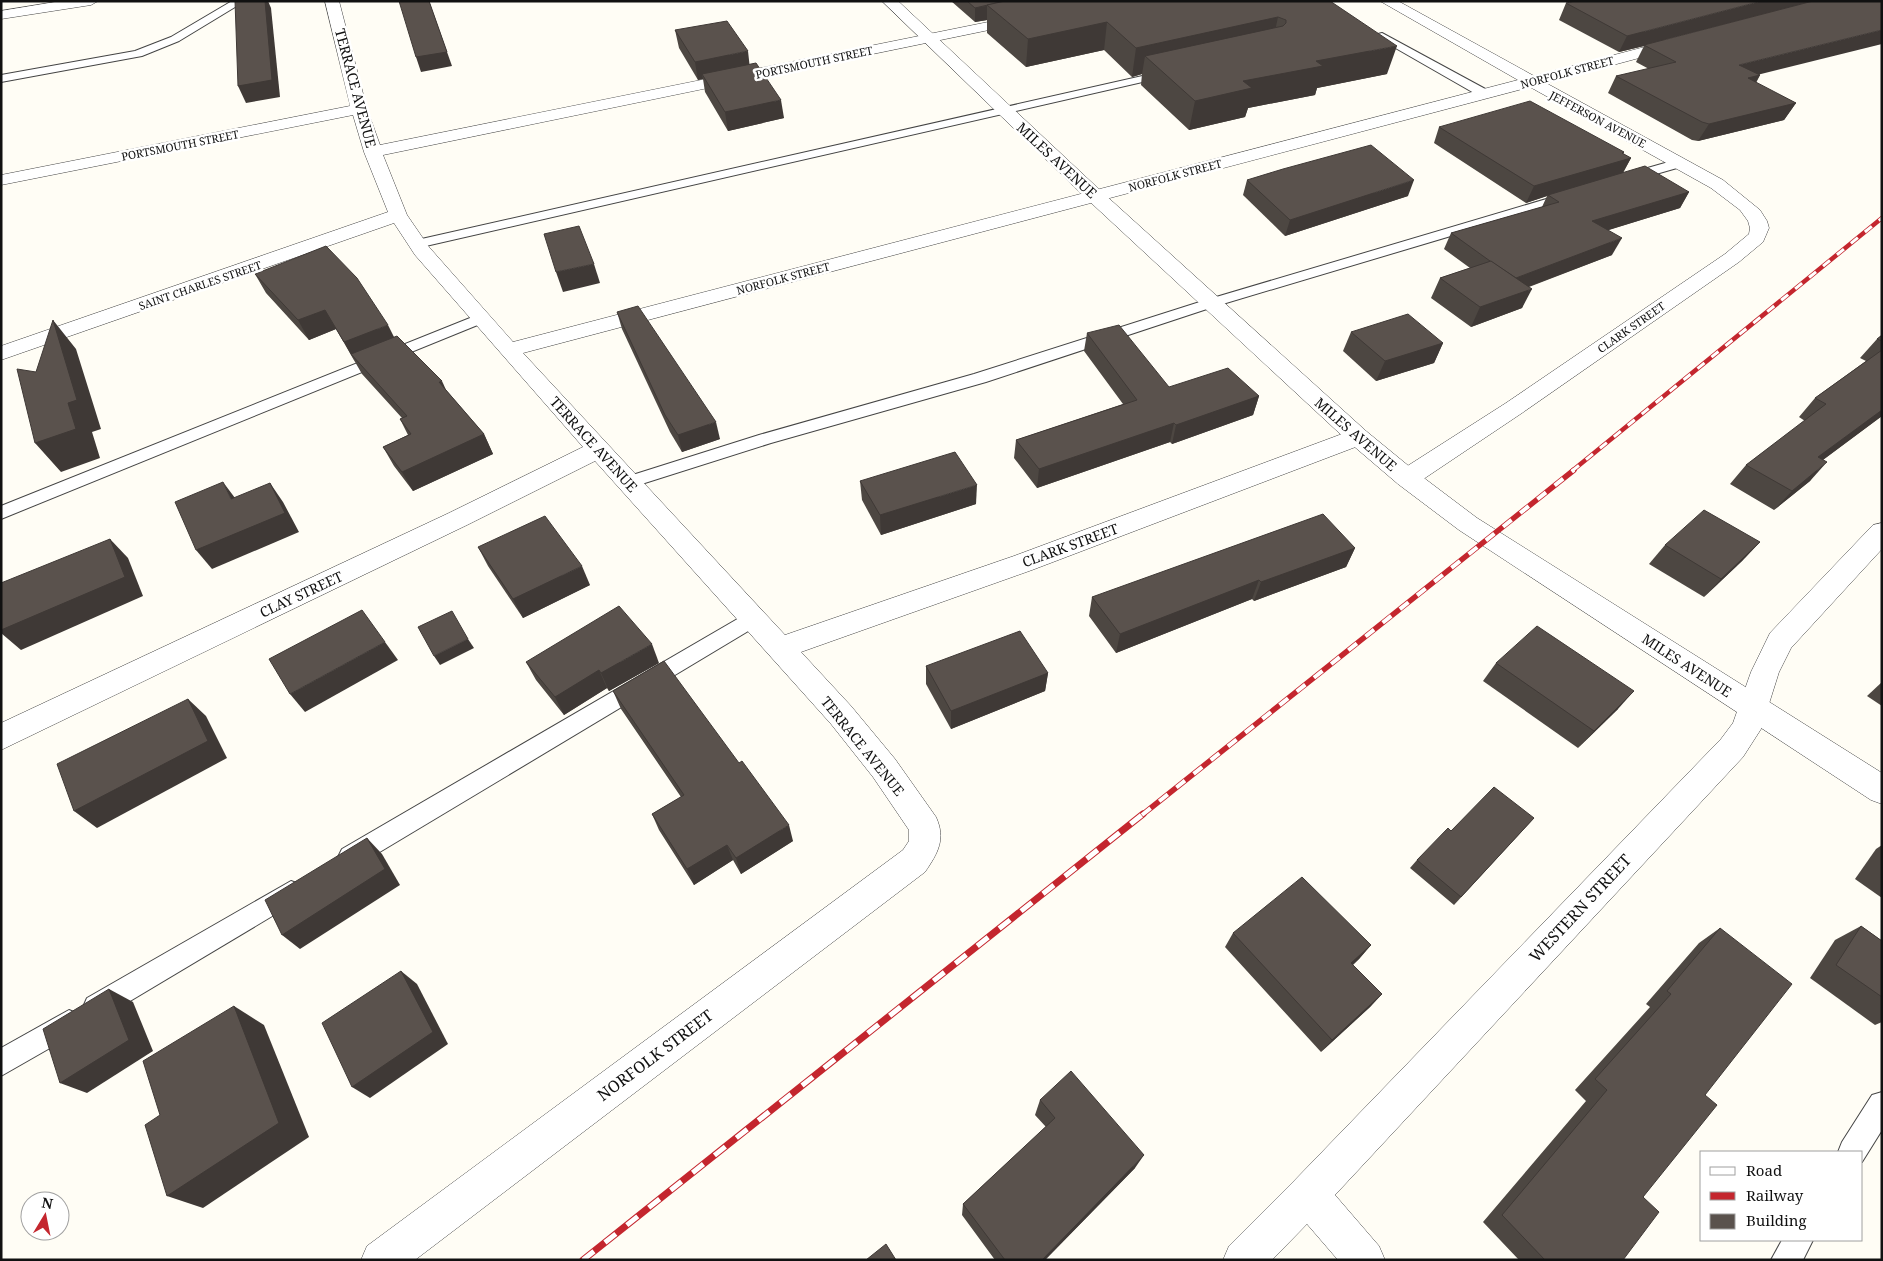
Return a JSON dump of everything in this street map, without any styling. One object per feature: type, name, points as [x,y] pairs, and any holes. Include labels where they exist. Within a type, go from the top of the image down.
[{"type":"street","points":[[1,15],[91,1]]},
{"type":"street","name":"TERRACE AVENUE","points":[[332,1],[359,109],[374,152],[398,215],[417,244],[480,319],[841,715],[884,768],[925,827],[925,845]]},
{"type":"street","name":"MILES AVENUE","points":[[889,1],[1211,303],[1358,437],[1407,478],[1468,524],[1882,790]]},
{"type":"street","name":"JEFFERSON AVENUE","points":[[1387,1],[1679,163]]},
{"type":"street","name":"PORTSMOUTH STREET","points":[[374,152],[1042,15]]},
{"type":"street","name":"NORFOLK STREET","points":[[508,350],[1691,40]]},
{"type":"street","name":"PORTSMOUTH STREET","points":[[1,180],[359,109]]},
{"type":"street","name":"CLARK STREET","points":[[1407,478],[1522,403],[1724,263],[1758,234],[1760,224],[1754,213],[1717,184],[1679,163]]},
{"type":"street","name":"SAINT CHARLES STREET","points":[[1,353],[298,252],[398,215]]},
{"type":"street","name":"CLARK STREET","points":[[780,648],[1023,563],[1358,437]]},
{"type":"street","name":"CLAY STREET","points":[[1,736],[458,519],[599,449]]},
{"type":"street","name":"WESTERN STREET","points":[[1243,1260],[1308,1195],[1732,748],[1746,729],[1765,672],[1780,641],[1882,532]]},
{"type":"street","name":"NORFOLK STREET","points":[[381,1260],[914,861],[925,845]]},
{"type":"street","points":[[1308,1195],[1365,1260]]},
{"type":"lane","points":[[1,79],[138,54],[175,40],[240,1]]},
{"type":"lane","points":[[1382,36],[1486,94]]},
{"type":"lane","points":[[417,244],[1186,69]]},
{"type":"lane","points":[[1612,183],[1679,163]]},
{"type":"lane","points":[[629,482],[765,439],[980,378],[1211,303],[1584,192]]},
{"type":"lane","points":[[1,513],[480,319]]},
{"type":"lane","points":[[334,866],[753,619]]},
{"type":"lane","points":[[1,1063],[309,881]]},
{"type":"lane","points":[[1853,1151],[1882,1105]]},
{"type":"lane","points":[[1786,1260],[1797,1241]]},
{"type":"building","points":[[235,1],[265,1],[272,80],[238,86]]},
{"type":"building","points":[[399,1],[429,1],[447,52],[416,57]]},
{"type":"building","points":[[967,1],[1005,1],[975,8]]},
{"type":"building","points":[[1005,1],[1330,1],[1397,46],[1316,61],[1323,66],[1243,81],[1252,88],[1195,101],[1145,56],[1283,26],[1286,20],[1278,17],[1136,48],[1107,22],[1028,39],[987,5]]},
{"type":"building","points":[[1575,1],[1762,1],[1627,36],[1566,3]]},
{"type":"building","points":[[1813,1],[1882,1],[1882,30],[1739,65],[1760,75],[1748,78],[1796,103],[1709,124],[1616,76],[1676,62],[1644,45]]},
{"type":"building","points":[[727,21],[748,51],[695,62],[675,30]]},
{"type":"building","points":[[756,63],[781,100],[725,112],[702,74]]},
{"type":"building","points":[[1530,101],[1624,152],[1622,153],[1631,158],[1534,186],[1439,127]]},
{"type":"building","points":[[1371,145],[1414,180],[1290,220],[1247,180],[1283,169]]},
{"type":"building","points":[[1645,166],[1689,192],[1592,221],[1622,238],[1516,278],[1451,233],[1559,202],[1548,195]]},
{"type":"building","points":[[579,226],[594,264],[556,272],[544,234]]},
{"type":"building","points":[[326,246],[357,278],[388,325],[344,342],[325,310],[298,320],[255,274]]},
{"type":"building","points":[[1491,261],[1532,289],[1480,307],[1440,278]]},
{"type":"building","points":[[638,306],[716,422],[678,435],[665,415],[617,312]]},
{"type":"building","points":[[1408,314],[1443,343],[1385,361],[1351,332]]},
{"type":"building","points":[[53,320],[77,400],[68,403],[76,429],[35,443],[17,369],[36,372]]},
{"type":"building","points":[[1119,325],[1169,387],[1228,368],[1259,396],[1039,469],[1016,440],[1137,400],[1087,333]]},
{"type":"building","points":[[397,336],[442,381],[439,382],[484,434],[402,472],[383,447],[411,434],[400,419],[407,416],[351,354]]},
{"type":"building","points":[[1882,350],[1882,410],[1818,457],[1827,462],[1792,491],[1746,465],[1826,404],[1815,398]]},
{"type":"building","points":[[955,452],[977,485],[880,515],[860,481]]},
{"type":"building","points":[[223,482],[231,499],[270,483],[285,513],[196,550],[175,502]]},
{"type":"building","points":[[1704,510],[1760,542],[1721,579],[1665,545]]},
{"type":"building","points":[[1323,514],[1355,548],[1261,582],[1259,580],[1120,634],[1092,597]]},
{"type":"building","points":[[545,516],[582,566],[513,599],[478,547]]},
{"type":"building","points":[[110,539],[125,577],[1,630],[1,583]]},
{"type":"building","points":[[619,606],[652,644],[601,673],[599,670],[555,697],[526,662]]},
{"type":"building","points":[[362,610],[385,642],[290,694],[269,659]]},
{"type":"building","points":[[452,611],[468,639],[434,656],[418,627]]},
{"type":"building","points":[[1537,626],[1634,691],[1594,731],[1496,663]]},
{"type":"building","points":[[1020,631],[1048,673],[951,711],[926,666]]},
{"type":"building","points":[[664,661],[739,763],[742,761],[789,825],[736,858],[727,845],[687,869],[652,814],[684,795],[613,691]]},
{"type":"building","points":[[188,699],[208,741],[74,811],[57,764]]},
{"type":"building","points":[[1494,787],[1534,818],[1461,897],[1417,860],[1448,828],[1451,831]]},
{"type":"building","points":[[367,838],[385,869],[282,935],[265,900]]},
{"type":"building","points":[[1302,877],[1371,945],[1351,963],[1382,994],[1332,1040],[1233,933]]},
{"type":"building","points":[[1861,926],[1882,941],[1882,997],[1836,965]]},
{"type":"building","points":[[1720,928],[1792,984],[1705,1095],[1717,1105],[1643,1197],[1659,1212],[1623,1260],[1545,1260],[1502,1215],[1607,1090],[1595,1079],[1671,994],[1667,991]]},
{"type":"building","points":[[401,971],[433,1032],[352,1087],[322,1023]]},
{"type":"building","points":[[109,989],[129,1040],[60,1083],[43,1029]]},
{"type":"building","points":[[234,1006],[279,1123],[167,1196],[145,1125],[160,1115],[143,1061]]},
{"type":"building","points":[[1071,1071],[1144,1155],[1042,1260],[1005,1260],[963,1204],[1055,1118],[1040,1100]]},
{"type":"building","points":[[886,1244],[896,1260],[866,1260]]},
{"type":"railway","points":[[1572,471],[1882,218]]},
{"type":"railway","points":[[1142,815],[1574,470]]},
{"type":"railway","points":[[583,1260],[1143,814]]}]
